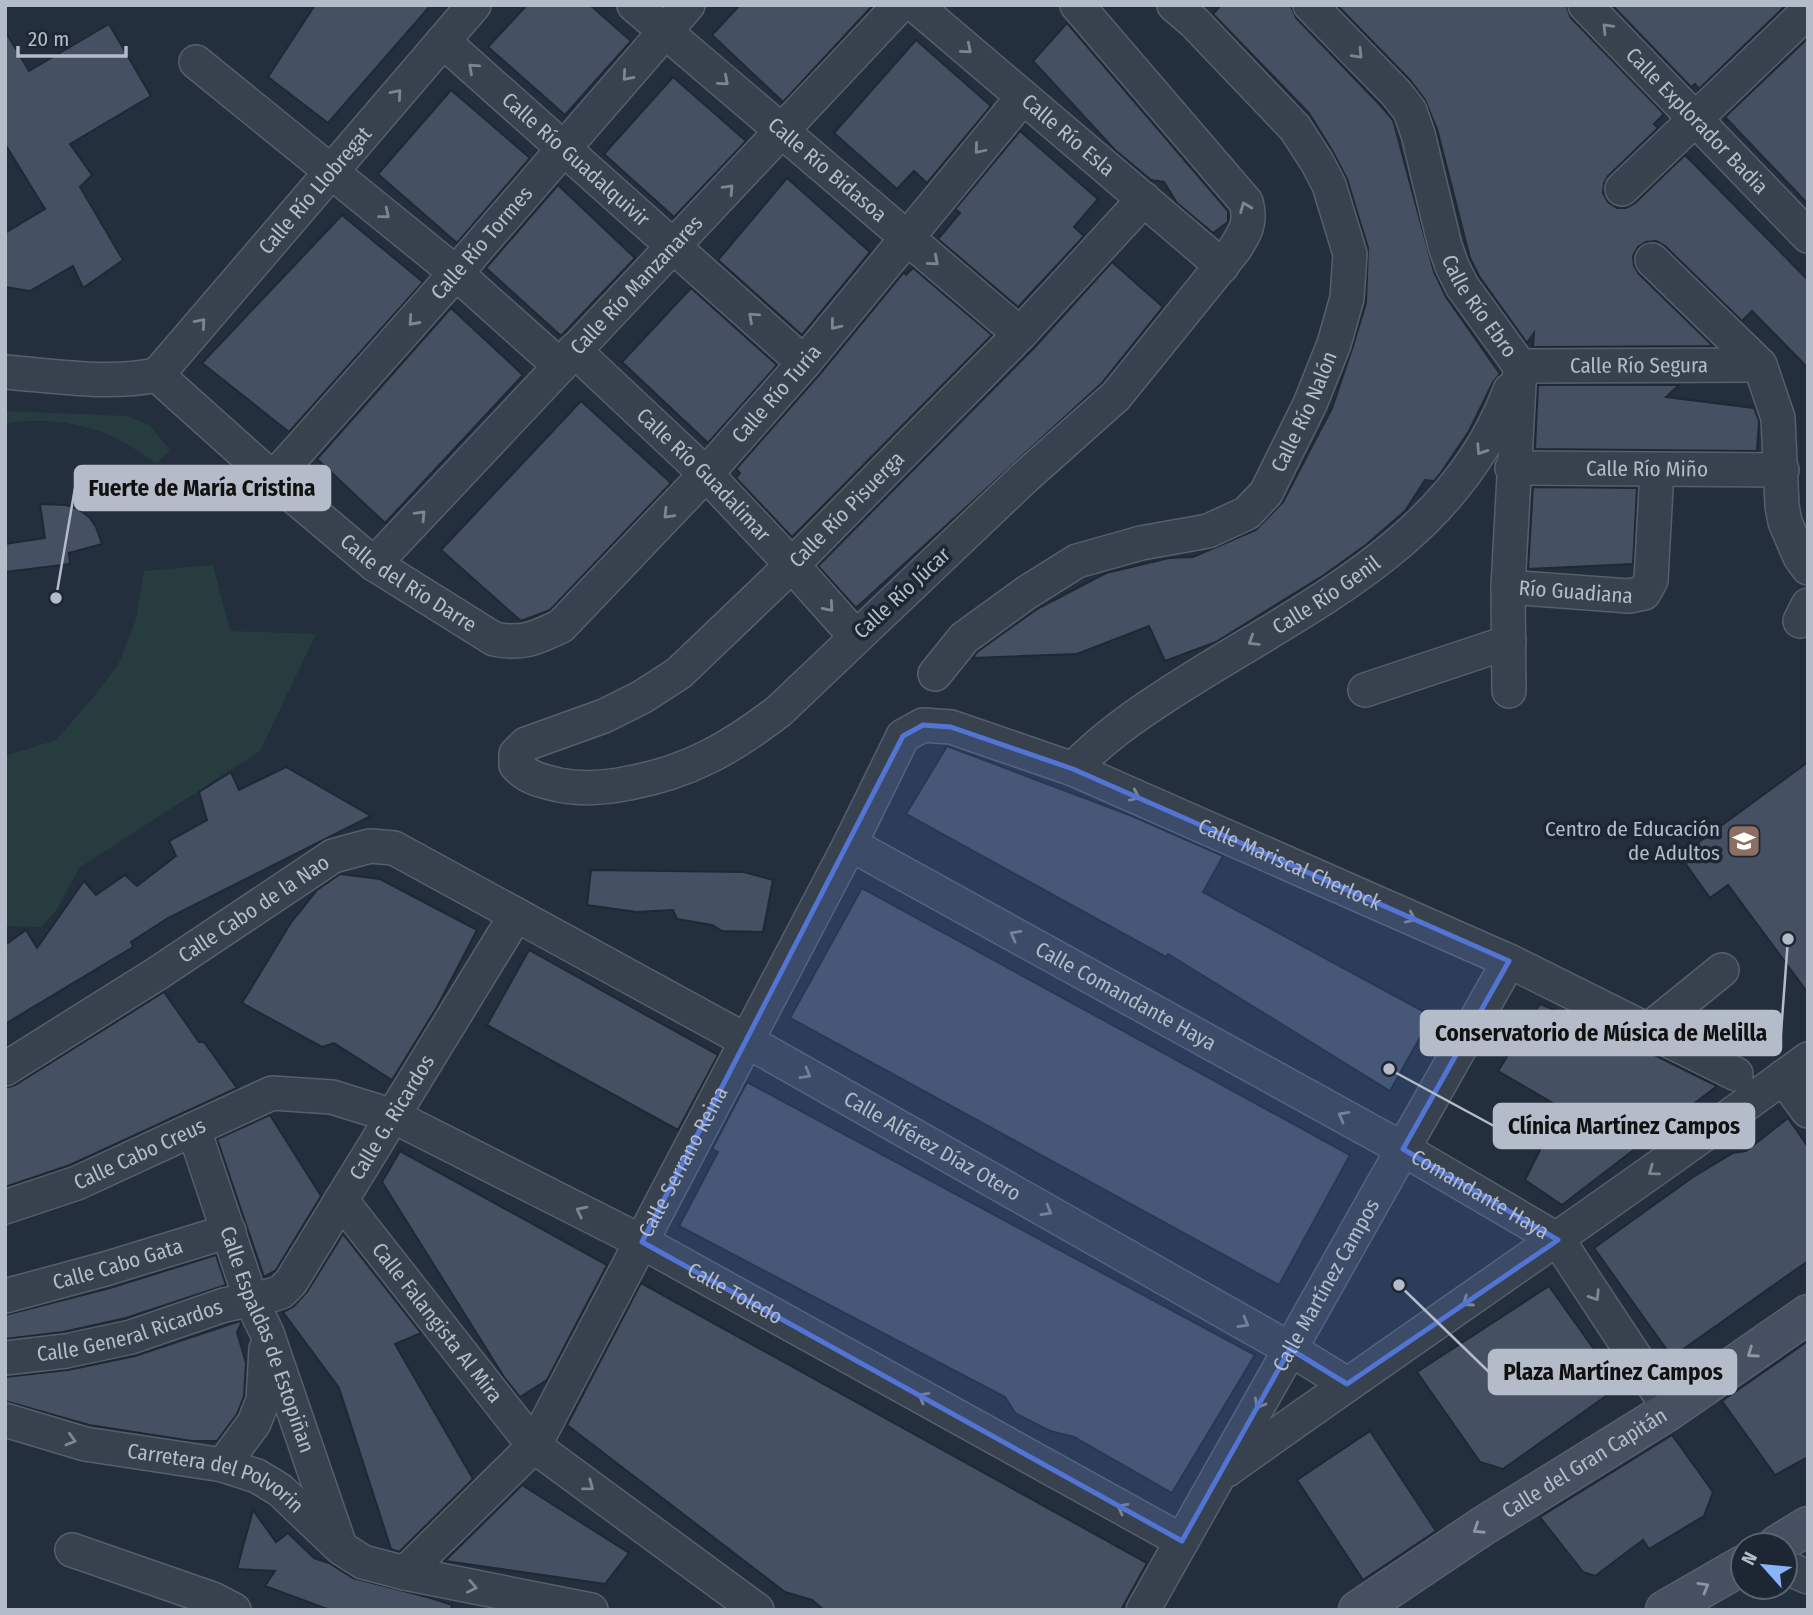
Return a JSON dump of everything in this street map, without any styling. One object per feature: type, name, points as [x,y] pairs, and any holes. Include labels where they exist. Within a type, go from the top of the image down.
[{"type":"main road","name":"Calle del Gran Capitán","points":[[1358,1610],[1483,1526],[1670,1409],[1808,1314]]},
{"type":"main road","points":[[1665,1610],[1729,1573]]},
{"type":"street","name":"Calle Río Llobregat","points":[[157,375],[474,5]]},
{"type":"street","name":"Calle Río Bidasoa","points":[[634,5],[1020,334]]},
{"type":"street","name":"Calle Río Tormes","points":[[273,479],[688,5]]},
{"type":"street","name":"Calle Río Manzanares","points":[[374,565],[900,5]]},
{"type":"street","name":"Calle Río Esla","points":[[915,5],[1222,266]]},
{"type":"street","name":"Calle Río Nalón","points":[[935,674],[964,638],[1026,593],[1077,561],[1141,543],[1208,531],[1247,513],[1266,492],[1310,404],[1334,344],[1347,299],[1350,254],[1329,185],[1295,128],[1195,23],[1174,5]]},
{"type":"street","name":"Calle Río Ebro","points":[[1310,5],[1396,93],[1410,111],[1452,267],[1462,286],[1520,366],[1512,468],[1508,587],[1509,691]]},
{"type":"street","name":"Calle Explorador Badia","points":[[1585,5],[1808,236]]},
{"type":"street","name":"Calle Río Júcar","points":[[516,765],[524,774],[575,788],[603,788],[658,778],[697,764],[742,739],[779,711],[1024,478],[1116,396],[1222,266],[1246,232],[1250,217],[1246,202],[1079,6]]},
{"type":"street","points":[[1622,189],[1808,11]]},
{"type":"street","name":"Calle Río Guadalquivir","points":[[443,41],[804,363]]},
{"type":"street","name":"Calle Río Guadalimar","points":[[196,62],[456,273],[567,358],[706,474],[856,637]]},
{"type":"street","name":"Calle Río Turia","points":[[494,639],[514,644],[537,638],[561,626],[706,474],[804,363],[1023,97]]},
{"type":"street","name":"Calle Río Pisuerga","points":[[516,765],[516,754],[526,744],[604,716],[642,697],[679,673],[792,565],[1020,334],[1144,200]]},
{"type":"street","points":[[1652,260],[1760,365],[1778,418],[1785,522],[1800,557],[1808,568]]},
{"type":"street","name":"Calle Río Segura","points":[[1520,366],[1760,365]]},
{"type":"street","name":"Calle Río Genil","points":[[1073,769],[1093,748],[1132,718],[1360,574],[1413,533],[1463,477],[1486,442],[1505,405],[1520,366]]},
{"type":"street","points":[[5,372],[108,380],[157,375]]},
{"type":"street","name":"Calle del Río Darre","points":[[157,375],[374,565],[494,639]]},
{"type":"street","name":"Calle Río Miño","points":[[1512,468],[1782,470]]},
{"type":"street","name":"Río Guadiana","points":[[1508,587],[1629,596],[1644,593],[1651,580],[1657,470]]},
{"type":"street","points":[[1366,691],[1509,642]]},
{"type":"street","name":"Calle Mariscal Cherlock","points":[[923,725],[950,727],[1073,769],[1509,961],[1736,1074]]},
{"type":"street","name":"Calle Serrano Reina","points":[[405,1573],[534,1446],[850,844],[903,736],[923,725]]},
{"type":"street","name":"Calle Comandante Haya","points":[[850,844],[1403,1149]]},
{"type":"street","name":"Calle Cabo de la Nao","points":[[5,1069],[158,973],[333,856],[370,846],[394,848],[516,915]]},
{"type":"street","name":"Calle Alférez Díaz Otero","points":[[516,915],[747,1041],[1347,1384]]},
{"type":"street","name":"Calle G. Ricardos","points":[[251,1300],[281,1292],[290,1282],[516,915]]},
{"type":"street","name":"Calle Martínez Campos","points":[[1143,1610],[1509,961]]},
{"type":"street","points":[[1648,1030],[1722,970]]},
{"type":"street","points":[[1217,1477],[1347,1384],[1558,1240],[1796,1068],[1808,1111]]},
{"type":"street","name":"Calle Toledo","points":[[272,1093],[332,1097],[393,1116],[642,1242],[1182,1541]]},
{"type":"street","name":"Calle Cabo Creus","points":[[5,1206],[77,1183],[272,1093]]},
{"type":"street","name":"Calle Espaldas de Estopiñan","points":[[194,1130],[251,1300],[267,1332],[341,1548]]},
{"type":"street","name":"Comandante Haya","points":[[1403,1149],[1558,1240]]},
{"type":"street","name":"Calle Falangista Al Mira","points":[[341,1200],[534,1446],[757,1610]]},
{"type":"street","name":"Calle Cabo Gata","points":[[5,1296],[106,1269],[229,1231]]},
{"type":"street","points":[[1558,1240],[1670,1409]]},
{"type":"street","name":"Calle General Ricardos","points":[[5,1358],[66,1350],[131,1337],[224,1305],[251,1300]]},
{"type":"street","points":[[223,1465],[254,1423],[262,1400],[267,1332]]},
{"type":"street","name":"Carretera del Polvorin","points":[[5,1420],[85,1444],[223,1465],[257,1476],[280,1490],[341,1548],[363,1562],[405,1573],[591,1610]]},
{"type":"street","points":[[72,1550],[213,1599],[234,1610]]},
{"type":"highlighted area","points":[[923,725],[951,727],[1073,769],[1509,961],[1403,1149],[1558,1240],[1347,1384],[1290,1349],[1182,1541],[642,1242],[903,736]]},
{"type":"green space","points":[[5,411],[127,416],[149,425],[170,450],[157,463],[115,438],[84,427],[44,421],[5,424]]},
{"type":"green space","points":[[213,565],[230,631],[316,634],[260,751],[79,868],[56,911],[41,927],[8,926],[5,924],[5,756],[56,740],[118,665],[136,620],[144,571]]},
{"type":"building","points":[[315,5],[431,5],[328,123],[268,77]]},
{"type":"building","points":[[527,5],[590,5],[631,41],[565,115],[488,47]]},
{"type":"building","points":[[740,5],[873,5],[783,102],[712,35]]},
{"type":"building","points":[[1221,5],[1291,5],[1296,18],[1393,120],[1434,272],[1446,297],[1500,374],[1493,382],[1469,431],[1440,474],[1434,481],[1425,480],[1405,511],[1367,544],[1324,575],[1216,642],[1165,661],[1149,626],[1077,654],[973,658],[977,652],[1037,609],[1106,573],[1169,558],[1193,557],[1256,530],[1283,502],[1332,408],[1366,303],[1368,248],[1347,179],[1333,152],[1309,113],[1213,14]]},
{"type":"building","points":[[1337,5],[1566,5],[1571,18],[1664,114],[1654,124],[1658,128],[1608,176],[1603,193],[1608,202],[1617,208],[1626,208],[1635,203],[1685,155],[1808,280],[1808,368],[1752,311],[1742,321],[1665,246],[1656,241],[1646,242],[1638,247],[1633,256],[1634,266],[1713,346],[1533,347],[1534,333],[1527,343],[1479,276],[1470,258],[1437,129],[1425,100],[1410,80]]},
{"type":"building","points":[[1612,5],[1786,5],[1699,89],[1695,84],[1691,87]]},
{"type":"building","points":[[1067,23],[1228,211],[1228,222],[1213,233],[1177,203],[1164,182],[1151,180],[1115,150],[1033,61]]},
{"type":"building","points":[[109,24],[151,96],[70,144],[92,175],[80,187],[123,260],[83,288],[73,266],[30,291],[5,287],[5,233],[45,209],[5,144],[5,31],[29,71]]},
{"type":"building","points":[[1808,38],[1808,204],[1725,117]]},
{"type":"building","points":[[916,40],[991,106],[927,183],[914,171],[897,189],[834,133]]},
{"type":"building","points":[[673,77],[746,141],[674,217],[604,154]]},
{"type":"building","points":[[451,90],[530,158],[457,243],[378,174]]},
{"type":"building","points":[[1020,131],[1098,199],[1074,227],[1084,236],[1018,307],[938,239],[960,213],[955,209]]},
{"type":"building","points":[[787,178],[870,252],[802,335],[718,260]]},
{"type":"building","points":[[558,185],[635,258],[561,336],[486,268]]},
{"type":"building","points":[[342,215],[423,282],[289,432],[202,363]]},
{"type":"building","points":[[1112,262],[1163,307],[1102,383],[856,608],[818,566],[1034,348]]},
{"type":"building","points":[[913,268],[992,335],[792,537],[736,478],[740,473],[736,469],[819,375],[904,272],[906,275]]},
{"type":"building","points":[[691,288],[777,365],[708,443],[622,362]]},
{"type":"building","points":[[451,308],[523,375],[385,523],[317,459]]},
{"type":"building","points":[[1538,385],[1679,385],[1666,397],[1754,408],[1759,421],[1757,451],[1535,449]]},
{"type":"building","points":[[581,401],[671,483],[550,610],[521,621],[441,550]]},
{"type":"building","points":[[1533,487],[1637,488],[1633,564],[1528,569]]},
{"type":"building","points":[[40,504],[66,505],[78,509],[89,517],[96,527],[102,544],[69,553],[70,564],[5,572],[5,544],[45,538]]},
{"type":"building","points":[[947,746],[1132,816],[1223,856],[1203,892],[1432,1016],[1390,1091],[1168,954],[1166,957],[906,814]]},
{"type":"building","points":[[1808,762],[1808,993],[1728,885],[1710,898],[1680,856]]},
{"type":"building","points":[[286,767],[371,816],[168,918],[131,942],[133,947],[5,1024],[5,945],[26,930],[37,948],[84,881],[96,895],[125,875],[137,886],[176,856],[169,841],[207,820],[199,792],[231,772],[239,790]]},
{"type":"building","points":[[591,870],[744,872],[773,880],[763,932],[722,931],[712,925],[677,919],[673,910],[636,912],[587,905]]},
{"type":"building","points":[[340,874],[380,879],[477,930],[437,1007],[392,1080],[334,1043],[322,1047],[242,1003],[290,924],[317,890]]},
{"type":"building","points":[[862,888],[1350,1155],[1279,1285],[790,1018]]},
{"type":"building","points":[[529,950],[718,1055],[678,1130],[487,1025]]},
{"type":"building","points":[[164,992],[199,1042],[204,1042],[237,1088],[70,1165],[5,1187],[5,1088],[15,1085]]},
{"type":"building","points":[[1540,1004],[1608,1032],[1717,1086],[1562,1205],[1525,1180],[1561,1108],[1498,1071]]},
{"type":"building","points":[[747,1082],[1255,1355],[1172,1493],[1074,1437],[1050,1431],[1015,1413],[1005,1397],[679,1226],[718,1152],[712,1149]]},
{"type":"building","points":[[270,1115],[321,1196],[276,1270],[264,1277],[217,1139]]},
{"type":"building","points":[[1788,1118],[1808,1147],[1808,1261],[1672,1357],[1594,1248],[1693,1177],[1733,1153],[1746,1151]]},
{"type":"building","points":[[400,1151],[607,1265],[547,1380],[520,1397],[504,1377],[382,1182]]},
{"type":"building","points":[[343,1234],[421,1333],[395,1344],[473,1479],[399,1552],[391,1549],[339,1388],[283,1312],[294,1306],[307,1292]]},
{"type":"building","points":[[216,1255],[226,1285],[126,1318],[63,1332],[5,1339],[5,1315],[110,1288]]},
{"type":"building","points":[[641,1283],[1147,1563],[1121,1610],[824,1610],[812,1600],[785,1592],[567,1425]]},
{"type":"building","points":[[1549,1286],[1613,1376],[1606,1396],[1503,1469],[1480,1462],[1417,1372]]},
{"type":"building","points":[[240,1321],[237,1332],[246,1363],[244,1396],[237,1414],[217,1441],[192,1441],[89,1425],[5,1401],[5,1377],[68,1370],[135,1356]]},
{"type":"building","points":[[1808,1341],[1808,1457],[1775,1475],[1722,1401]]},
{"type":"building","points":[[1370,1431],[1436,1531],[1363,1580],[1297,1480]]},
{"type":"building","points":[[1672,1435],[1713,1492],[1704,1516],[1649,1549],[1643,1540],[1595,1576],[1583,1572],[1540,1517]]},
{"type":"building","points":[[522,1485],[629,1553],[605,1584],[445,1561]]},
{"type":"building","points":[[253,1510],[276,1542],[288,1533],[314,1558],[329,1563],[353,1578],[431,1598],[452,1605],[451,1610],[330,1610],[265,1586],[275,1571],[237,1569]]},
{"type":"place","name":"Fuerte de María Cristina","points":[[56,598]]},
{"type":"place","name":"Centro de Educación de Adultos","points":[[1744,841]]},
{"type":"place","name":"Conservatorio de Música de Melilla","points":[[1788,939]]},
{"type":"place","name":"Clínica Martínez Campos","points":[[1389,1069]]},
{"type":"place","name":"Plaza Martínez Campos","points":[[1399,1285]]}]
